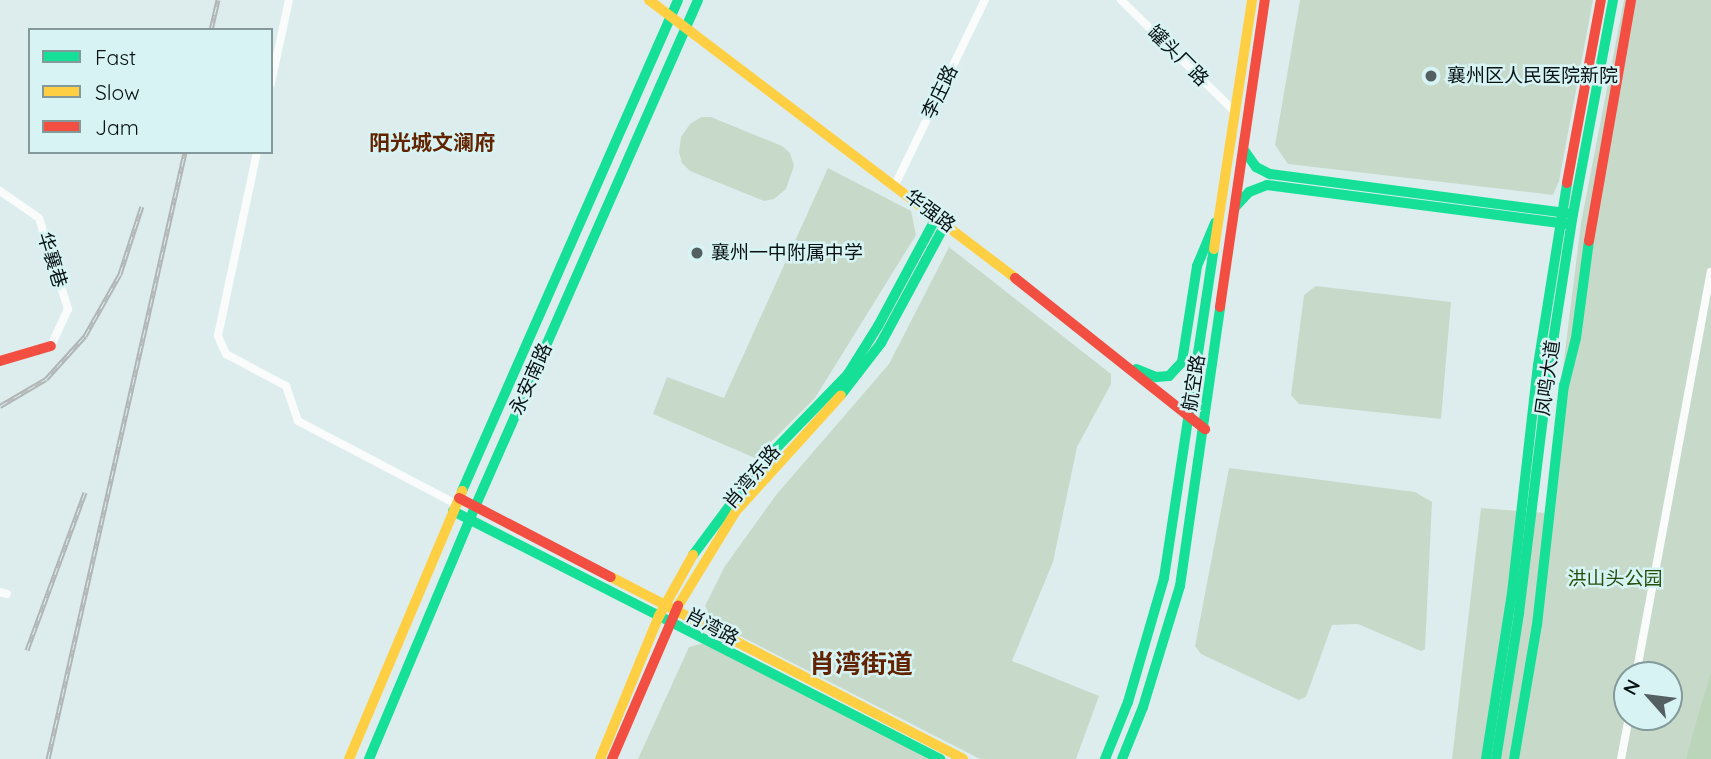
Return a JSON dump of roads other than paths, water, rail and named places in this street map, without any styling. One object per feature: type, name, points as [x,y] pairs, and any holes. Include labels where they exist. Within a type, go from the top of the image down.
[{"type":"main road","name":"华强路","points":[[649,0],[942,220],[1189,413],[1205,429]]},
{"type":"main road","name":"永安南路","points":[[349,759],[456,504],[678,0]]},
{"type":"main road","name":"永安南路","points":[[369,759],[475,507],[698,0]]},
{"type":"main road","name":"航空路","points":[[1105,759],[1128,702],[1164,578],[1252,0]]},
{"type":"main road","name":"航空路","points":[[1122,759],[1151,683],[1180,586],[1205,429],[1265,0]]},
{"type":"main road","name":"凤鸣大道","points":[[1567,219],[1601,0]]},
{"type":"main road","name":"凤鸣大道","points":[[1496,759],[1527,510],[1538,365],[1614,0]]},
{"type":"main road","points":[[1514,759],[1543,575],[1564,386],[1576,338],[1595,194],[1631,0]]},
{"type":"main road","points":[[1244,150],[1256,167],[1270,174],[1567,219]]},
{"type":"main road","points":[[1236,206],[1249,192],[1267,185],[1567,219]]},
{"type":"main road","points":[[1124,364],[1156,377],[1170,376],[1182,362],[1197,267],[1220,211]]},
{"type":"main road","name":"肖湾东路","points":[[600,759],[604,741],[670,606],[736,511],[768,472],[853,383],[881,343],[942,220]]},
{"type":"main road","points":[[0,361],[51,346]]},
{"type":"main road","name":"肖湾路","points":[[456,504],[475,507],[963,759]]},
{"type":"main road","name":"肖湾路","points":[[456,504],[470,519],[940,759]]},
{"type":"main road","name":"凤鸣大道","points":[[1486,759],[1519,571]]},
{"type":"main road","name":"肖湾东路","points":[[612,759],[664,618]]},
{"type":"street","points":[[273,74],[289,0]]},
{"type":"street","name":"李庄路","points":[[895,185],[985,0]]},
{"type":"street","name":"罐头厂路","points":[[1121,0],[1235,112]]},
{"type":"street","points":[[257,154],[218,336],[226,354],[286,386],[298,421],[456,504]]},
{"type":"street","name":"华襄巷","points":[[0,191],[39,218],[68,309],[51,346]]},
{"type":"street","points":[[1639,661],[1711,272]]},
{"type":"street","points":[[1621,759],[1626,731]]},
{"type":"railway","points":[[211,28],[218,0]]},
{"type":"railway","points":[[48,759],[185,154]]},
{"type":"railway","points":[[0,406],[46,379],[85,336],[120,274],[142,206]]},
{"type":"railway","points":[[27,650],[85,492]]},
{"type":"place","name":"襄州区人民医院新院","points":[[1431,76]]},
{"type":"place","name":"襄州一中附属中学","points":[[697,253]]},
{"type":"district","name":"阳光城文澜府","points":[[432,142]]},
{"type":"district","name":"肖湾街道","points":[[861,664]]},
{"type":"park label","name":"洪山头公园","points":[[1615,579]]}]
